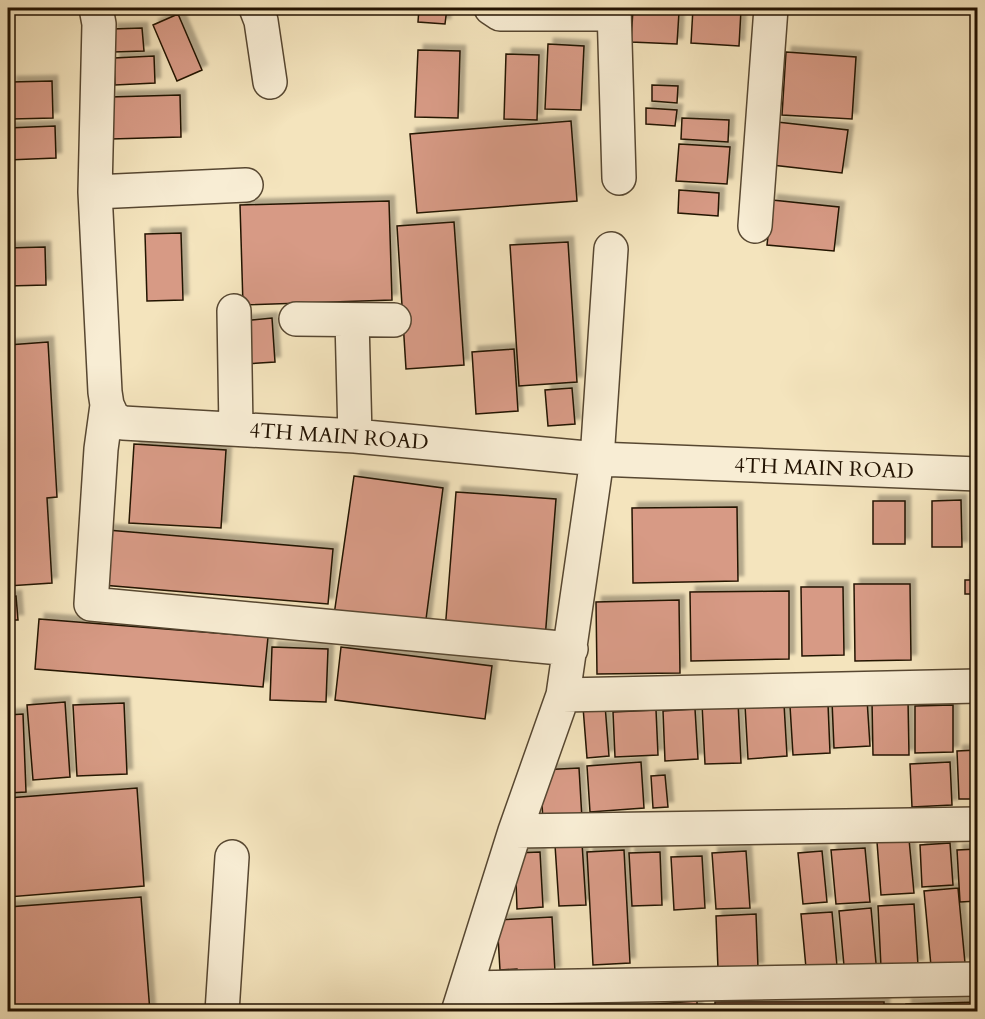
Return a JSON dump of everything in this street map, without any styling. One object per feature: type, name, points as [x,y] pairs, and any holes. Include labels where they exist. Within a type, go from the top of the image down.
[{"type":"street","points":[[96,8],[99,24],[95,192],[107,405],[101,449],[91,604],[571,649]]},
{"type":"street","points":[[256,8],[261,21],[270,82]]},
{"type":"street","points":[[491,8],[500,14],[614,11],[619,178]]},
{"type":"street","points":[[755,226],[771,8]]},
{"type":"street","points":[[95,192],[246,184]]},
{"type":"street","points":[[611,249],[597,459],[563,695],[515,831],[462,1000],[978,979]]},
{"type":"street","points":[[234,311],[236,429]]},
{"type":"street","points":[[296,319],[394,320]]},
{"type":"street","points":[[352,320],[355,436]]},
{"type":"street","name":"4TH MAIN ROAD","points":[[107,405],[113,418],[123,423],[355,436],[597,459],[978,474]]},
{"type":"street","points":[[563,695],[978,686]]},
{"type":"street","points":[[515,831],[978,824]]},
{"type":"street","points":[[222,1011],[232,857]]},
{"type":"building","points":[[419,8],[447,8],[445,24],[418,22]]},
{"type":"building","points":[[693,8],[741,10],[739,46],[691,43]]},
{"type":"building","points":[[633,9],[679,12],[677,44],[631,42]]},
{"type":"building","points":[[178,14],[202,70],[177,81],[153,25]]},
{"type":"building","points":[[142,28],[144,51],[113,52],[112,29]]},
{"type":"building","points":[[548,44],[584,46],[581,110],[545,109]]},
{"type":"building","points":[[418,50],[460,51],[458,118],[415,117]]},
{"type":"building","points":[[786,52],[856,57],[852,119],[782,115]]},
{"type":"building","points":[[506,54],[539,55],[537,120],[504,119]]},
{"type":"building","points":[[154,56],[155,83],[115,85],[114,58]]},
{"type":"building","points":[[52,81],[53,118],[12,119],[11,82]]},
{"type":"building","points":[[652,85],[678,86],[677,103],[652,101]]},
{"type":"building","points":[[180,95],[181,137],[111,139],[110,97]]},
{"type":"building","points":[[646,108],[677,110],[675,126],[646,124]]},
{"type":"building","points":[[682,118],[729,120],[728,142],[681,139]]},
{"type":"building","points":[[571,121],[577,201],[417,213],[410,134]]},
{"type":"building","points":[[777,122],[848,130],[842,173],[772,165]]},
{"type":"building","points":[[55,126],[56,158],[8,160],[8,128]]},
{"type":"building","points":[[679,144],[730,147],[727,184],[676,181]]},
{"type":"building","points":[[679,190],[719,193],[718,216],[678,213]]},
{"type":"building","points":[[772,200],[839,207],[834,251],[767,245]]},
{"type":"building","points":[[389,201],[392,300],[243,305],[240,205]]},
{"type":"building","points":[[454,222],[464,365],[406,369],[397,226]]},
{"type":"building","points":[[181,233],[183,300],[147,301],[145,234]]},
{"type":"building","points":[[568,242],[577,382],[519,386],[510,245]]},
{"type":"building","points":[[45,247],[46,285],[8,286],[8,248]]},
{"type":"building","points":[[272,318],[275,362],[244,364],[242,321]]},
{"type":"building","points":[[48,342],[57,497],[47,498],[52,583],[8,586],[8,345]]},
{"type":"building","points":[[514,349],[518,411],[476,414],[472,352]]},
{"type":"building","points":[[572,388],[575,424],[548,426],[545,390]]},
{"type":"building","points":[[134,444],[226,450],[221,528],[129,523]]},
{"type":"building","points":[[354,476],[443,488],[425,627],[334,615]]},
{"type":"building","points":[[456,492],[556,499],[545,639],[445,631]]},
{"type":"building","points":[[961,500],[962,547],[932,547],[932,501]]},
{"type":"building","points":[[873,501],[905,501],[905,544],[873,544]]},
{"type":"building","points":[[737,507],[738,581],[633,583],[632,508]]},
{"type":"building","points":[[107,530],[333,549],[328,604],[102,585]]},
{"type":"building","points":[[965,580],[978,580],[978,594],[965,594]]},
{"type":"building","points":[[854,584],[910,584],[911,660],[855,661]]},
{"type":"building","points":[[801,587],[843,587],[844,655],[802,656]]},
{"type":"building","points":[[789,591],[789,659],[691,661],[690,592]]},
{"type":"building","points":[[16,596],[18,620],[8,620],[8,597]]},
{"type":"building","points":[[679,600],[680,673],[597,674],[596,602]]},
{"type":"building","points":[[39,619],[268,637],[263,687],[35,669]]},
{"type":"building","points":[[272,647],[328,649],[326,702],[270,700]]},
{"type":"building","points":[[341,647],[492,666],[485,719],[335,700]]},
{"type":"building","points":[[867,699],[870,746],[834,748],[832,701]]},
{"type":"building","points":[[908,700],[909,755],[873,755],[872,701]]},
{"type":"building","points":[[65,702],[70,777],[33,780],[27,705]]},
{"type":"building","points":[[738,702],[741,763],[705,764],[702,704]]},
{"type":"building","points":[[124,703],[127,774],[77,776],[73,705]]},
{"type":"building","points":[[784,704],[787,756],[748,759],[745,705]]},
{"type":"building","points":[[828,704],[830,753],[793,755],[790,706]]},
{"type":"building","points":[[605,705],[609,756],[587,758],[583,707]]},
{"type":"building","points":[[953,705],[953,752],[915,753],[915,706]]},
{"type":"building","points":[[695,709],[698,759],[665,761],[663,711]]},
{"type":"building","points":[[656,710],[658,755],[615,757],[613,712]]},
{"type":"building","points":[[23,714],[26,792],[8,793],[8,715]]},
{"type":"building","points":[[978,750],[978,799],[959,799],[957,751]]},
{"type":"building","points":[[641,762],[644,808],[590,812],[587,766]]},
{"type":"building","points":[[950,762],[952,805],[912,807],[910,764]]},
{"type":"building","points":[[579,768],[582,819],[543,821],[540,770]]},
{"type":"building","points":[[665,775],[668,807],[653,808],[651,776]]},
{"type":"building","points":[[137,788],[144,886],[8,897],[8,798]]},
{"type":"building","points":[[909,839],[914,893],[881,895],[877,842]]},
{"type":"building","points":[[582,843],[586,905],[559,906],[555,845]]},
{"type":"building","points":[[950,843],[953,885],[922,887],[920,845]]},
{"type":"building","points":[[865,848],[870,902],[836,904],[831,850]]},
{"type":"building","points":[[978,849],[978,901],[960,902],[957,850]]},
{"type":"building","points":[[624,850],[630,963],[593,965],[587,852]]},
{"type":"building","points":[[746,851],[750,908],[716,909],[712,853]]},
{"type":"building","points":[[822,851],[827,902],[803,904],[798,853]]},
{"type":"building","points":[[540,852],[543,907],[517,909],[515,853]]},
{"type":"building","points":[[660,852],[662,905],[632,906],[629,853]]},
{"type":"building","points":[[702,856],[705,908],[674,910],[671,857]]},
{"type":"building","points":[[958,888],[965,963],[931,966],[924,891]]},
{"type":"building","points":[[141,897],[150,1012],[8,1012],[8,907]]},
{"type":"building","points":[[914,904],[918,965],[881,967],[878,906]]},
{"type":"building","points":[[871,908],[877,974],[845,977],[839,911]]},
{"type":"building","points":[[832,912],[837,966],[806,968],[801,914]]},
{"type":"building","points":[[756,914],[758,968],[718,969],[716,916]]},
{"type":"building","points":[[552,917],[555,972],[518,974],[517,969],[500,970],[497,920]]},
{"type":"building","points":[[697,1001],[697,1012],[547,1012]]},
{"type":"building","points":[[715,1002],[884,1002],[884,1012],[715,1012]]},
{"type":"building","points":[[978,1002],[978,1012],[906,1012],[906,1004]]}]
